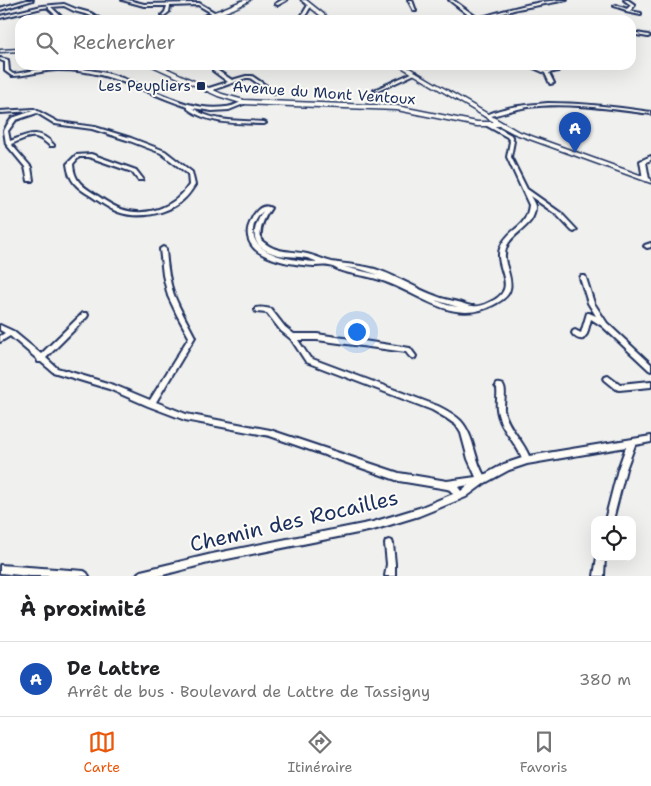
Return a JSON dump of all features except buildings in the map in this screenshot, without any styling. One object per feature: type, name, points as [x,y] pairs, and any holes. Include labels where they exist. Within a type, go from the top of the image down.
[{"type":"street","points":[[0,9],[31,0]]},
{"type":"street","points":[[124,0],[139,5],[162,2],[169,4],[199,4],[215,14]]},
{"type":"street","points":[[211,15],[248,0]]},
{"type":"street","points":[[277,4],[285,0]]},
{"type":"street","points":[[303,0],[322,15]]},
{"type":"street","points":[[410,0],[414,10]]},
{"type":"street","points":[[451,0],[471,15]]},
{"type":"street","points":[[494,15],[517,8],[565,0]]},
{"type":"street","points":[[626,0],[633,5],[626,11]]},
{"type":"street","points":[[164,15],[169,4]]},
{"type":"street","points":[[0,18],[42,7],[50,8],[67,5],[89,15]]},
{"type":"street","points":[[304,15],[309,6]]},
{"type":"street","points":[[616,6],[626,11],[640,14]]},
{"type":"street","points":[[50,8],[58,15]]},
{"type":"street","points":[[636,34],[648,36]]},
{"type":"street","points":[[2,51],[15,52]]},
{"type":"street","points":[[0,59],[7,61],[7,71],[12,75],[44,70]]},
{"type":"street","points":[[73,70],[104,74],[191,106],[221,109],[244,102]]},
{"type":"street","name":"Avenue du Mont Ventoux","points":[[166,70],[222,97],[244,102],[396,108],[489,125],[500,124]]},
{"type":"street","points":[[214,70],[231,82]]},
{"type":"street","points":[[409,70],[500,124],[524,136],[648,180]]},
{"type":"street","points":[[542,70],[547,72],[558,70]]},
{"type":"street","points":[[547,72],[552,83]]},
{"type":"street","points":[[376,90],[415,73]]},
{"type":"street","points":[[208,90],[251,77],[275,93]]},
{"type":"street","points":[[487,116],[521,106],[549,104],[604,106],[651,113]]},
{"type":"street","points":[[191,106],[190,108],[194,111],[211,118],[264,122]]},
{"type":"street","points":[[0,112],[37,111],[57,123],[93,128],[154,147],[190,173],[192,185],[185,196],[171,206],[150,212],[123,212],[76,184],[71,174],[70,164],[78,156],[89,155],[134,171],[140,179]]},
{"type":"street","points":[[30,180],[28,167],[8,144],[6,131],[10,123],[37,111]]},
{"type":"street","points":[[331,264],[282,258],[260,250],[251,240],[250,236],[252,224],[258,213],[265,207],[268,208],[258,224],[257,232],[258,241],[266,248],[279,253],[320,259],[331,264],[339,268],[384,279],[443,307],[463,311],[490,304],[506,292],[509,283],[501,258],[504,246],[527,222],[532,214],[532,205],[527,191],[509,157],[512,143],[510,138],[489,125]]},
{"type":"street","points":[[8,144],[34,134],[40,134],[52,145]]},
{"type":"street","points":[[648,180],[643,161],[651,158]]},
{"type":"street","points":[[527,191],[559,214],[574,230]]},
{"type":"street","points":[[151,404],[192,337],[173,304],[165,279],[163,249]]},
{"type":"street","points":[[583,278],[591,303],[605,325]]},
{"type":"street","points":[[258,310],[269,311],[283,329],[294,337],[308,360],[315,364],[434,408],[453,417],[464,430],[474,464],[482,480],[447,485]]},
{"type":"street","points":[[40,360],[85,315]]},
{"type":"street","points":[[575,333],[581,337],[584,334],[589,315],[605,325],[651,368]]},
{"type":"street","points":[[0,327],[55,370],[111,387],[185,417],[270,433],[399,477],[447,485],[453,487],[459,495]]},
{"type":"street","points":[[0,339],[10,333]]},
{"type":"street","points":[[294,337],[317,337],[408,350],[413,356]]},
{"type":"street","points":[[608,378],[619,388],[651,384]]},
{"type":"street","points":[[499,386],[502,396],[500,410],[509,431],[523,449],[527,460]]},
{"type":"street","name":"Chemin des Rocailles","points":[[142,576],[212,558],[373,526],[419,512],[459,495],[506,467],[527,460],[651,439]]},
{"type":"street","points":[[610,516],[622,469],[632,442]]},
{"type":"street","points":[[389,544],[390,576]]},
{"type":"street","points":[[599,576],[601,561]]},
{"type":"street","points":[[0,569],[84,576]]},
{"type":"place","name":"Les Peupliers","points":[[201,86]]},
{"type":"place","name":"De Lattre","points":[[575,153]]}]
